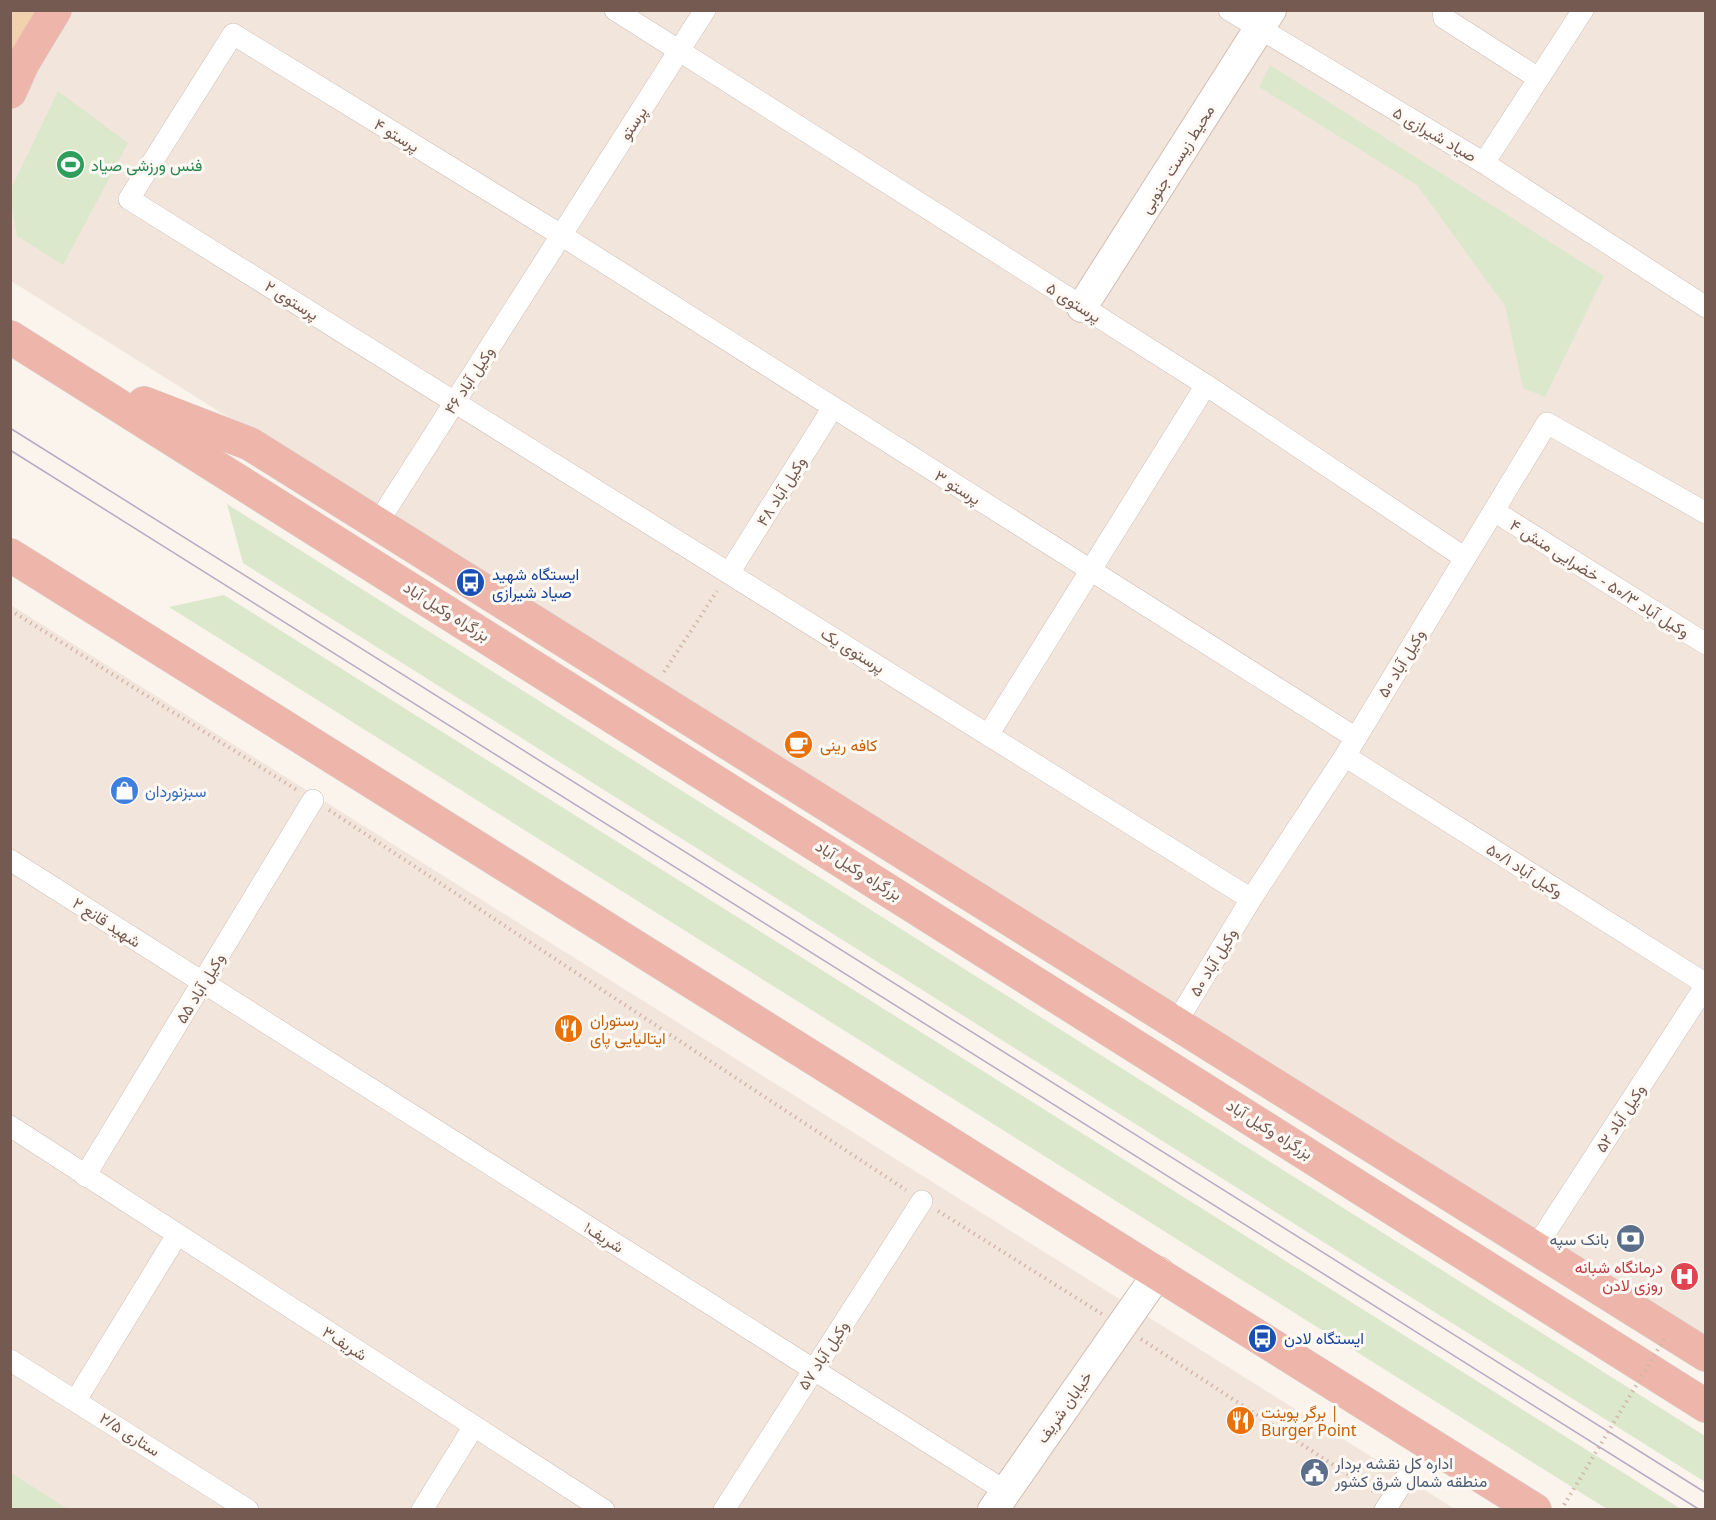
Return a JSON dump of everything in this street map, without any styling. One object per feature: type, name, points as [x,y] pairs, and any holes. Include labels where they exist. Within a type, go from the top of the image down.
[{"type":"highway","points":[[10,92],[23,63],[55,10]]},
{"type":"highway","points":[[10,314],[74,376],[250,444],[1230,1060],[1706,1355]]},
{"type":"highway","name":"بزرگراه وکیل آباد","points":[[10,337],[1706,1406]]},
{"type":"highway","points":[[11,555],[1535,1509]]},
{"type":"highway","points":[[1230,1060],[1268,1128]]},
{"type":"main road","points":[[10,38],[28,10]]},
{"type":"street","name":"پرستوی ۵","points":[[615,10],[1206,385],[1465,558]]},
{"type":"street","name":"پرستو","points":[[561,235],[705,10]]},
{"type":"street","name":"صیاد شیرازی ۵","points":[[1228,10],[1264,20],[1484,164],[1639,261],[1706,307]]},
{"type":"street","points":[[1443,10],[1444,18],[1538,78]]},
{"type":"street","points":[[1484,164],[1583,10]]},
{"type":"street","name":"محیط زیست جنوبی","points":[[1082,307],[1264,20]]},
{"type":"street","name":"پرستوی ۲","points":[[233,34],[129,199],[456,401]]},
{"type":"street","name":"پرستو ۴","points":[[233,34],[561,235]]},
{"type":"street","name":"۴۶ وکیل آباد","points":[[377,524],[561,235]]},
{"type":"street","name":"پرستو ۳","points":[[561,235],[832,409],[1091,570],[1350,747]]},
{"type":"street","points":[[988,735],[1206,385]]},
{"type":"street","name":"پرستوی یک","points":[[456,401],[1251,899]]},
{"type":"street","name":"۴۸ وکیل آباد","points":[[729,573],[832,409]]},
{"type":"street","name":"۵۰ وکیل آباد","points":[[1251,899],[1350,747],[1547,423],[1706,513]]},
{"type":"street","name":"وکیل آباد ۵۰/۳ - خضرایی منش ۴","points":[[1494,511],[1706,644]]},
{"type":"street","name":"وکیل آباد ۵۰/۱","points":[[1350,747],[1706,985]]},
{"type":"street","name":"۵۵ وکیل آباد","points":[[85,1176],[313,800]]},
{"type":"street","name":"شهید قانع ۲","points":[[10,860],[203,983]]},
{"type":"street","name":"وکیل آباد ۵۰","points":[[1175,1025],[1251,899]]},
{"type":"street","name":"شریف١","points":[[203,983],[813,1370],[999,1500]]},
{"type":"street","name":"۵۲ وکیل آباد","points":[[1534,1250],[1706,985]]},
{"type":"street","name":"شریف٣","points":[[10,1126],[604,1509]]},
{"type":"street","name":"۵۷ وکیل آباد","points":[[724,1509],[922,1201]]},
{"type":"street","points":[[76,1400],[177,1234]]},
{"type":"street","name":"خیابان شریف","points":[[999,1500],[1159,1272]]},
{"type":"street","points":[[1670,1343],[1706,1370]]},
{"type":"street","name":"ستاری ۲/۵","points":[[10,1360],[248,1509]]},
{"type":"street","points":[[422,1509],[474,1426]]},
{"type":"street","points":[[1387,1506],[1404,1480]]},
{"type":"path","points":[[649,695],[729,573]]},
{"type":"path","points":[[10,610],[313,800],[922,1201],[1129,1316],[1387,1506]]},
{"type":"path","points":[[1561,1509],[1670,1343]]},
{"type":"shaded area","points":[[10,11],[1705,11],[1705,1344],[11,281]]},
{"type":"shaded area","points":[[11,605],[1455,1509],[11,1509]]},
{"type":"green space","points":[[1270,65],[1604,276],[1545,397],[1523,388],[1505,306],[1417,185],[1259,87]]},
{"type":"green space","name":"فنس ورزشی صیاد","points":[[58,91],[128,143],[63,265],[17,236],[10,195]]},
{"type":"green space","points":[[227,504],[1705,1436],[1705,1482],[243,563]]},
{"type":"green space","points":[[224,595],[1681,1509],[1607,1509],[169,607]]},
{"type":"green space","points":[[11,1473],[68,1509],[11,1509]]},
{"type":"tram line","points":[[10,428],[1706,1493]]},
{"type":"tram line","points":[[10,450],[1700,1510]]},
{"type":"place","name":"فنس ورزشی صیاد","points":[[70,165]]},
{"type":"place","name":"ایستگاه شهید صیاد شیرازی","points":[[471,583]]},
{"type":"place","name":"کافه رینی","points":[[799,745]]},
{"type":"place","name":"سبزنوردان","points":[[124,791]]},
{"type":"place","name":"رستوران ایتالیایی پای","points":[[569,1029]]},
{"type":"place","name":"بانک سپه","points":[[1630,1239]]},
{"type":"place","name":"درمانگاه شبانه روزی لادن","points":[[1684,1276]]},
{"type":"place","name":"ایستگاه لادن","points":[[1263,1338]]},
{"type":"place","name":"برگر پوینت | Burger Point","points":[[1240,1421]]},
{"type":"place","name":"اداره کل نقشه بردار منطقه شمال شرق کشور","points":[[1314,1472]]}]
